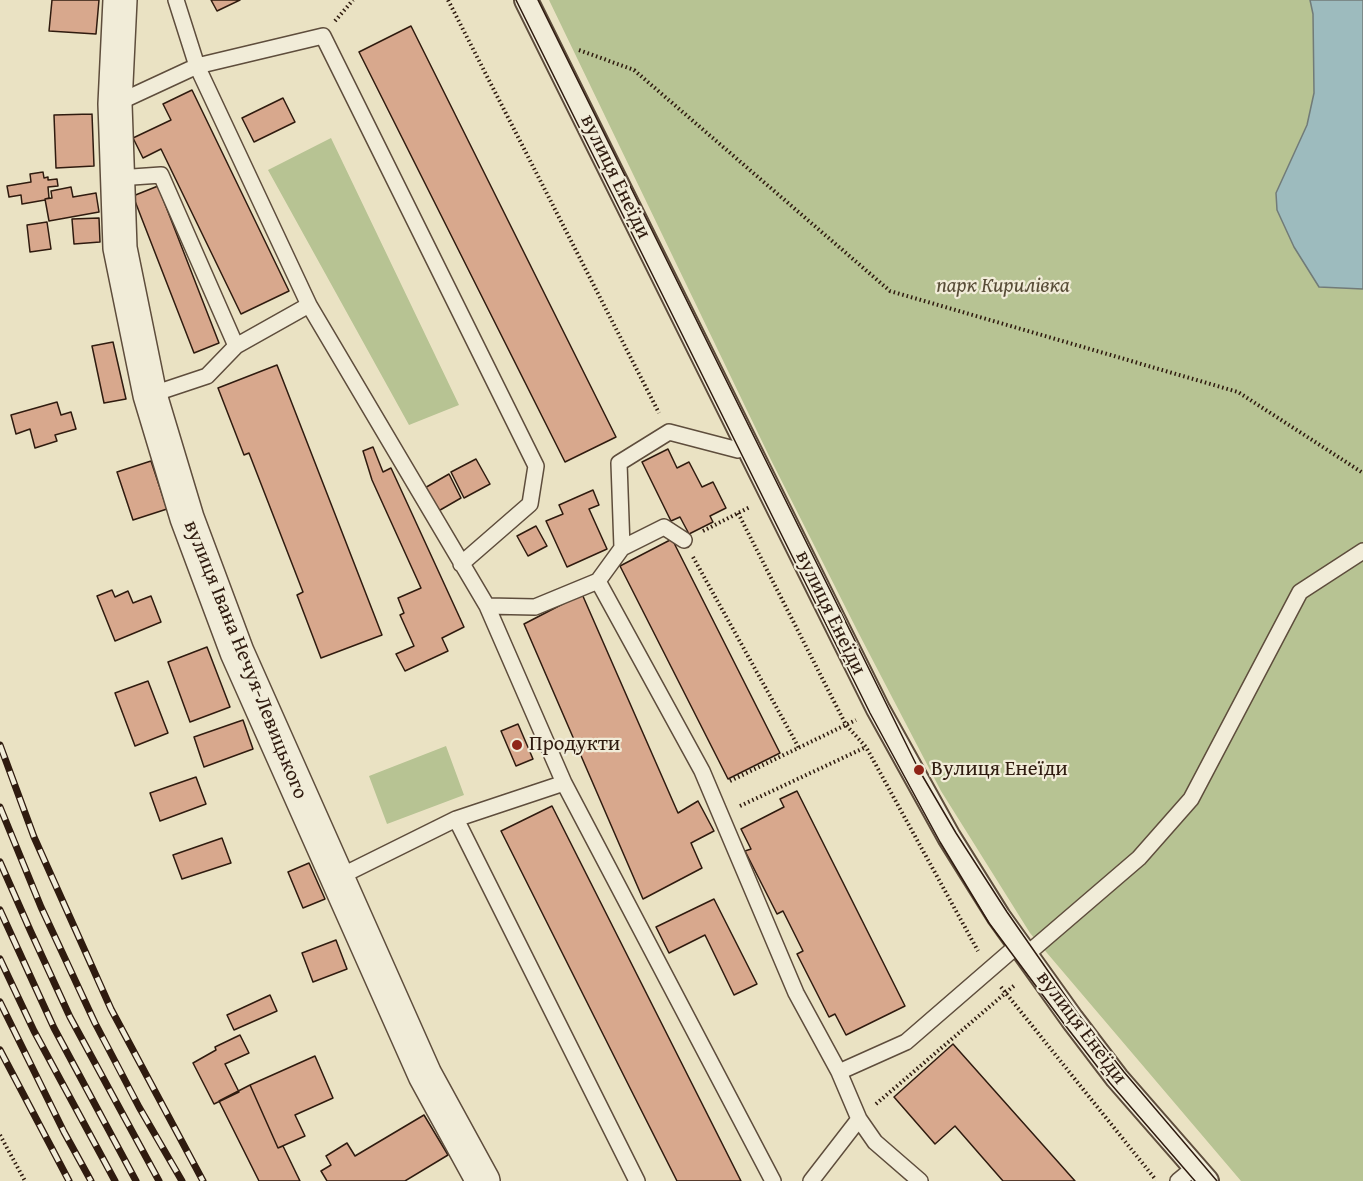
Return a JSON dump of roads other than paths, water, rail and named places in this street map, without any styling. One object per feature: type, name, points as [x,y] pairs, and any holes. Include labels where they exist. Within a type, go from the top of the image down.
[{"type":"street","name":"вулиця Івана Нечуя-Левицького","points":[[120,0],[115,104],[120,248],[150,395],[187,518],[237,652],[337,878],[425,1075],[483,1181]]},
{"type":"street","name":"вулиця Енеїди","points":[[526,0],[878,709],[948,837],[1026,956],[1193,1176]]},
{"type":"lane","points":[[176,0],[197,66],[309,305],[487,606],[564,783],[773,1181]]},
{"type":"lane","points":[[115,104],[197,66],[323,36],[536,466],[530,504],[461,564]]},
{"type":"lane","points":[[118,178],[161,175],[236,346]]},
{"type":"lane","points":[[150,395],[207,376],[236,346],[309,305]]},
{"type":"lane","points":[[622,548],[619,464],[669,432],[738,450],[747,446]]},
{"type":"lane","points":[[487,606],[535,607],[597,581],[622,548],[664,527],[684,540]]},
{"type":"lane","points":[[839,1072],[906,1042],[1026,956],[1139,858],[1191,799],[1300,592],[1363,551]]},
{"type":"lane","points":[[597,581],[702,771],[796,993],[839,1072],[859,1119],[875,1142],[920,1181]]},
{"type":"lane","points":[[337,878],[456,819],[564,783]]},
{"type":"lane","points":[[456,819],[637,1181]]},
{"type":"lane","points":[[811,1181],[859,1119]]},
{"type":"water","points":[[1310,0],[1363,0],[1363,289],[1319,287],[1294,247],[1277,210],[1276,193],[1307,125],[1314,93],[1313,14]]},
{"type":"tram line","points":[[516,0],[870,713],[940,842],[989,923],[1065,1025],[1110,1083],[1195,1181]]},
{"type":"tram line","points":[[538,0],[919,770],[1007,912],[1078,1014],[1217,1181]]},
{"type":"railway","points":[[0,745],[34,837],[111,1009],[203,1181]]},
{"type":"railway","points":[[0,807],[41,907],[95,1023],[139,1107],[182,1181]]},
{"type":"railway","points":[[0,862],[70,1017],[159,1181]]},
{"type":"railway","points":[[0,910],[54,1028],[136,1181]]},
{"type":"railway","points":[[0,959],[34,1031],[115,1181]]},
{"type":"railway","points":[[0,1002],[64,1132],[91,1181]]},
{"type":"railway","points":[[0,1050],[69,1181]]},
{"type":"place","name":"Продукти","points":[[517,745]]},
{"type":"place","name":"Вулиця Енеїди","points":[[919,770]]},
{"type":"park label","name":"парк Кирилівка","points":[[1003,287]]}]
